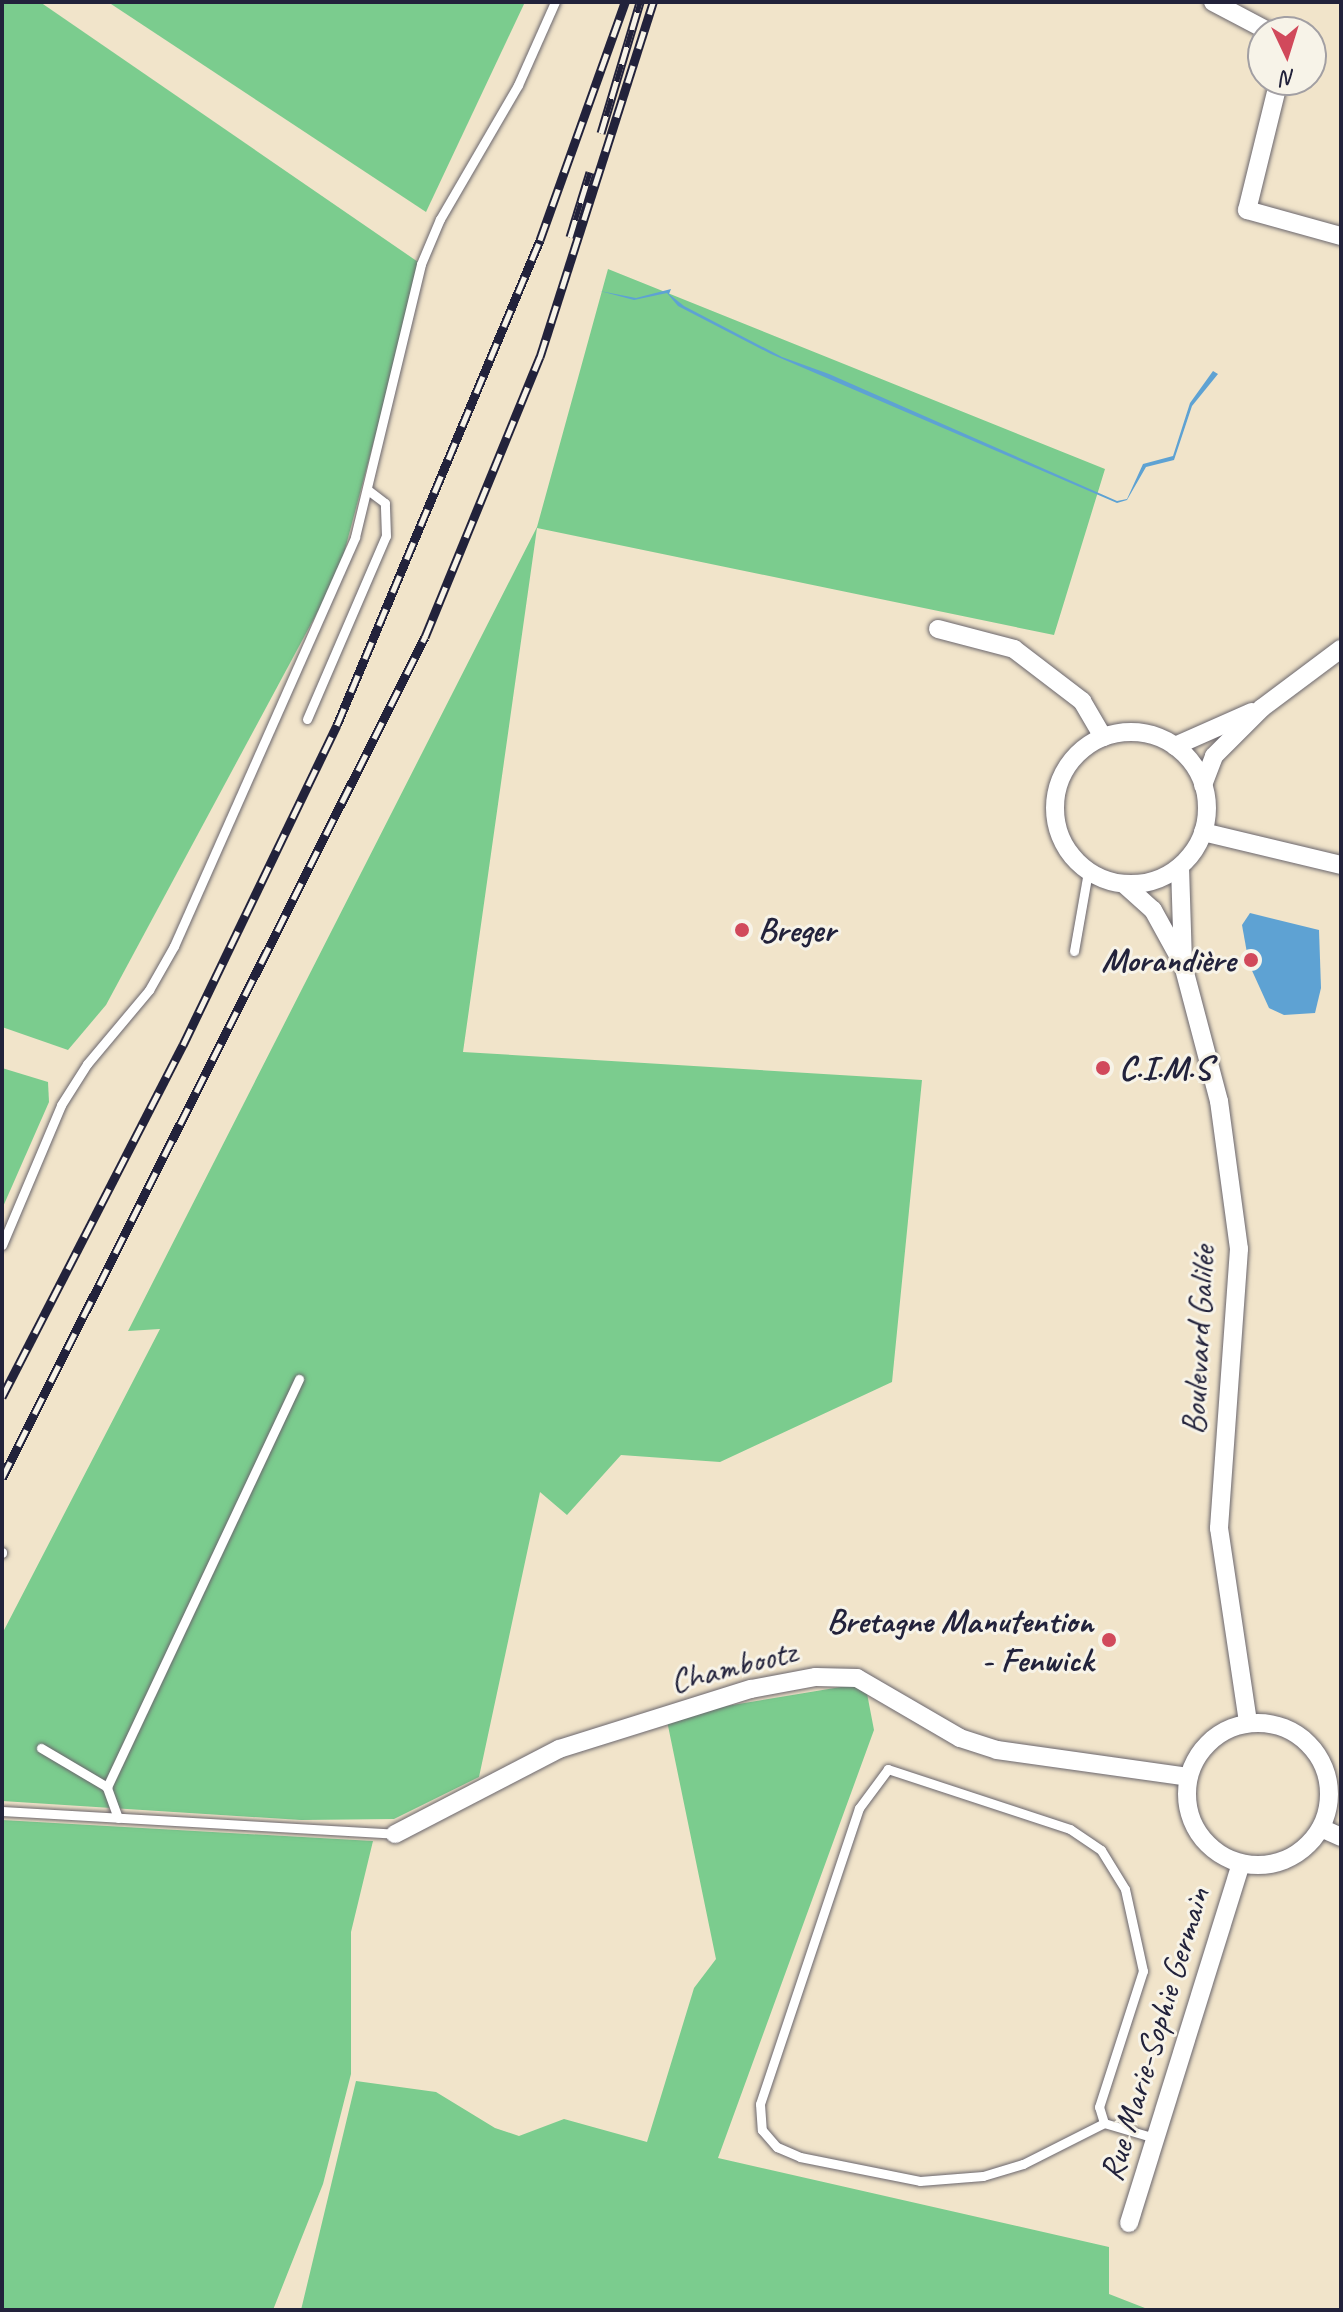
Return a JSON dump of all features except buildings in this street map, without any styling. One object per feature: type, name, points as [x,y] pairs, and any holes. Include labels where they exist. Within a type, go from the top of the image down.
[{"type":"street","points":[[1213,2],[1247,20]]},
{"type":"street","points":[[1275,96],[1247,210],[1341,236]]},
{"type":"street","points":[[938,629],[1014,649],[1082,701],[1103,737]]},
{"type":"street","points":[[1203,785],[1175,746],[1152,735],[1103,737],[1067,766],[1056,800],[1059,835],[1088,872],[1124,884],[1163,877],[1180,867],[1203,832],[1203,785],[1214,756],[1262,708],[1341,649]]},
{"type":"street","points":[[1175,746],[1262,708]]},
{"type":"street","points":[[1203,832],[1341,865]]},
{"type":"street","name":"Boulevard Galilée","points":[[1180,867],[1183,965],[1219,1101],[1239,1249],[1219,1528],[1248,1722]]},
{"type":"street","name":"Boulevard Galilée","points":[[1124,884],[1153,910],[1183,965]]},
{"type":"street","name":"Chambootz","points":[[395,1834],[559,1749],[751,1689],[816,1677],[857,1678],[960,1738],[997,1750],[1188,1777]]},
{"type":"street","points":[[1248,1722],[1282,1726],[1310,1744],[1330,1784],[1321,1828],[1287,1860],[1241,1864],[1203,1840],[1191,1821],[1188,1777],[1210,1741],[1248,1722]]},
{"type":"street","points":[[1321,1828],[1341,1837]]},
{"type":"street","name":"Rue Marie-Sophie Germain","points":[[1129,2223],[1241,1864]]},
{"type":"lane","points":[[2,1245],[61,1105],[87,1064],[149,990],[174,946],[355,537],[369,491],[421,264],[440,219],[518,85],[555,2]]},
{"type":"lane","points":[[307,719],[386,536],[385,503],[369,491]]},
{"type":"lane","points":[[1074,951],[1088,872]]},
{"type":"lane","points":[[107,1787],[299,1379]]},
{"type":"lane","points":[[41,1748],[107,1787],[118,1818]]},
{"type":"lane","points":[[1104,2123],[1099,2107],[1143,1971],[1125,1889],[1101,1850],[1070,1829],[888,1769],[859,1808],[760,2104],[762,2130],[777,2147],[800,2157],[920,2181],[983,2176],[1023,2164],[1104,2123],[1155,2138]]},
{"type":"lane","points":[[2,1811],[395,1834]]},
{"type":"green space","points":[[2,2],[40,2],[421,264],[339,572],[106,1005],[68,1050],[2,1027]]},
{"type":"green space","points":[[108,2],[525,2],[426,212]]},
{"type":"green space","points":[[608,269],[1105,469],[1054,635],[537,528],[463,1052],[922,1080],[892,1382],[720,1462],[621,1455],[567,1515],[540,1492],[479,1777],[394,1819],[301,1820],[2,1801],[2,1634],[160,1329],[128,1331],[537,527]]},
{"type":"green space","points":[[2,1068],[48,1082],[49,1102],[2,1209]]},
{"type":"green space","points":[[865,1683],[874,1730],[718,2158],[1109,2247],[1109,2294],[1150,2310],[301,2310],[356,2081],[436,2092],[495,2128],[519,2136],[564,2119],[647,2142],[694,1988],[716,1959],[666,1716]]},
{"type":"green space","points":[[2,1820],[373,1841],[351,1932],[351,2074],[323,2184],[273,2310],[2,2310]]},
{"type":"water","points":[[671,289],[669,294],[684,306],[782,357],[829,374],[1117,501],[1127,499],[1143,464],[1173,456],[1190,403],[1213,371],[1218,374],[1192,406],[1174,460],[1146,467],[1127,500],[1117,503],[771,354],[678,306],[667,293],[634,300],[600,291],[636,298]]},
{"type":"water","points":[[1250,913],[1319,930],[1321,988],[1315,1013],[1284,1015],[1269,1008],[1249,964],[1242,925]]},
{"type":"railway","points":[[2,1397],[183,1045],[337,725],[540,240],[625,2]]},
{"type":"railway","points":[[601,133],[640,2]]},
{"type":"railway","points":[[2,1478],[425,637],[540,357],[653,2]]},
{"type":"railway","points":[[570,237],[590,172]]},
{"type":"place","name":"Breger","points":[[742,930]]},
{"type":"place","name":"Morandière","points":[[1251,960]]},
{"type":"place","name":"C.I.M.S","points":[[1103,1068]]},
{"type":"place","name":"Bretagne Manutention - Fenwick","points":[[1109,1640]]}]
